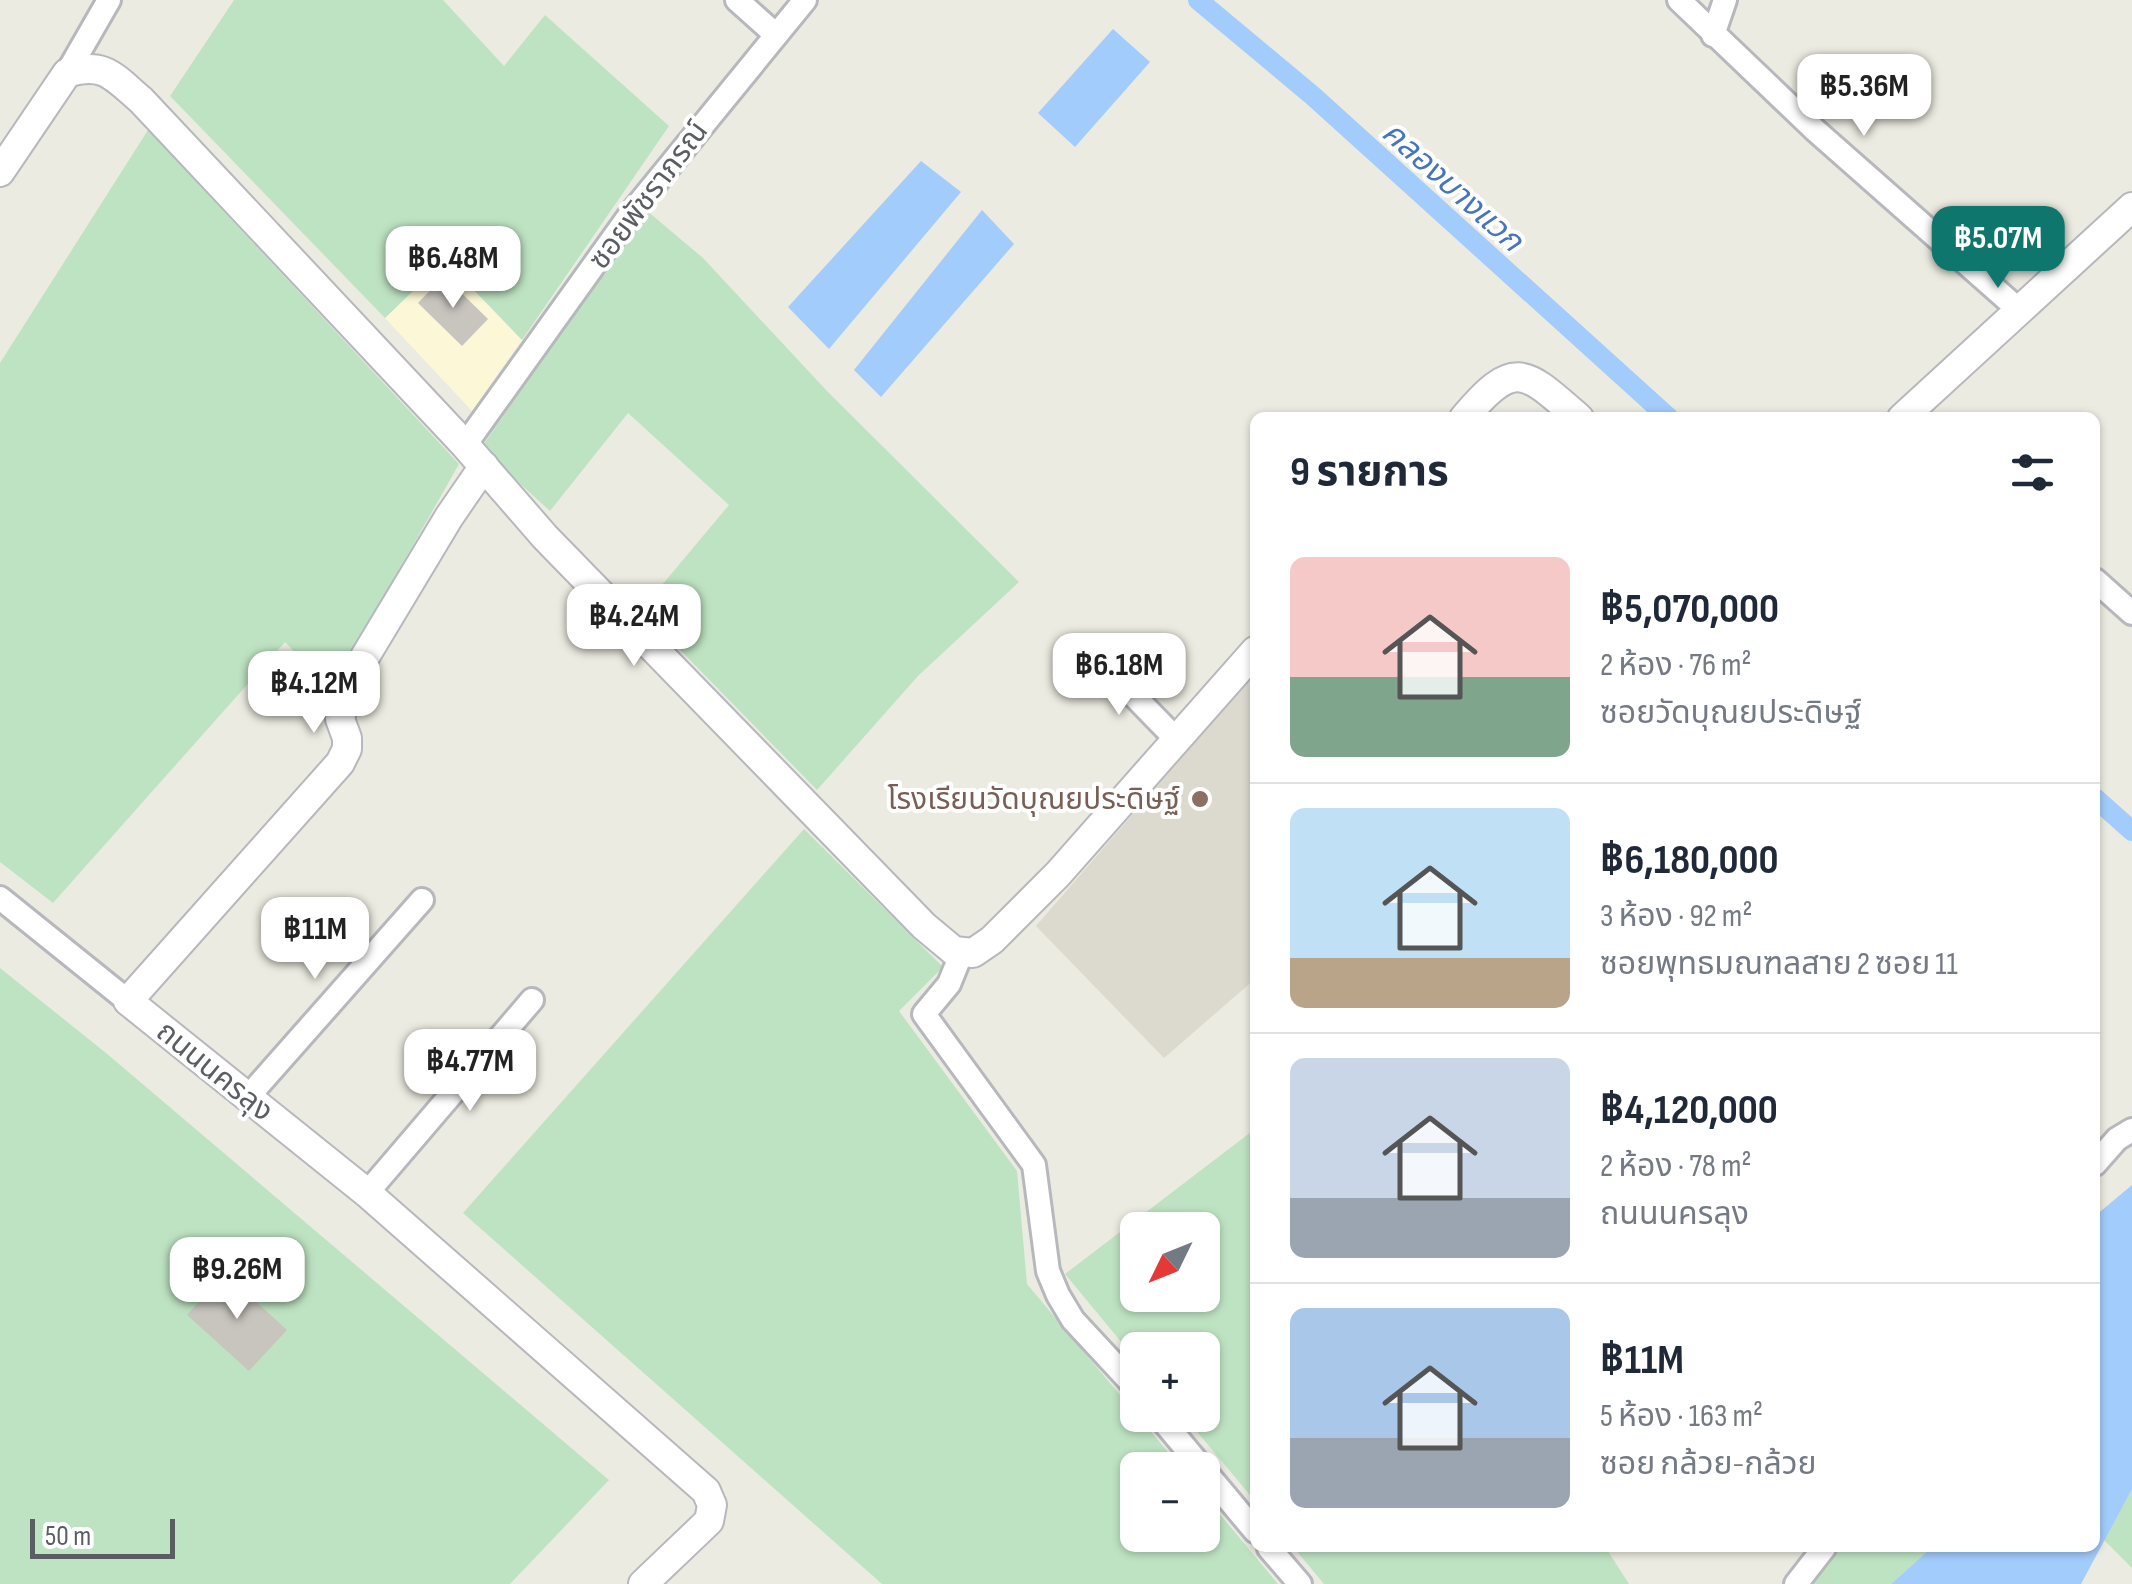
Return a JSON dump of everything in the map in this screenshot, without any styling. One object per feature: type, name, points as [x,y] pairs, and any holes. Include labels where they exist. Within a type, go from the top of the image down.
[{"type":"street","points":[[0,172],[109,0]]},
{"type":"street","points":[[737,0],[776,35]]},
{"type":"street","name":"ซอยพัชราภรณ์","points":[[474,456],[632,212],[804,0]]},
{"type":"street","points":[[1678,0],[1815,130],[2020,310]]},
{"type":"street","points":[[1714,35],[1724,0]]},
{"type":"street","points":[[66,73],[86,67],[108,72],[141,100],[545,537],[924,926],[954,951],[973,953],[992,940],[1058,874],[1250,658]]},
{"type":"street","points":[[1910,412],[2132,207]]},
{"type":"street","points":[[1469,412],[1486,391],[1502,379],[1516,376],[1532,379],[1572,412]]},
{"type":"street","name":"ถนนนครลุง","points":[[474,456],[449,517],[348,685],[340,719],[347,749],[340,763],[128,1000],[366,1194],[706,1491],[712,1505],[709,1521],[658,1579]]},
{"type":"street","points":[[2100,584],[2132,613]]},
{"type":"street","points":[[1100,660],[1176,739]]},
{"type":"street","points":[[0,898],[128,1000]]},
{"type":"street","points":[[247,1098],[422,900]]},
{"type":"street","points":[[962,952],[949,984],[924,1014],[1034,1165],[1048,1271],[1058,1295],[1073,1320],[1120,1371]]},
{"type":"street","points":[[366,1194],[532,1000]]},
{"type":"street","points":[[2100,1158],[2117,1139],[2132,1130]]},
{"type":"street","points":[[1172,1432],[1250,1524]]},
{"type":"street","points":[[1272,1552],[1300,1584]]},
{"type":"street","points":[[1796,1584],[1821,1552]]},
{"type":"shaded area","points":[[445,260],[522,340],[472,411],[385,318]]},
{"type":"shaded area","name":"โรงเรียนวัดบุณยประดิษฐ์","points":[[1250,679],[1250,983],[1164,1058],[1036,926]]},
{"type":"green space","points":[[234,0],[443,0],[504,66],[545,15],[669,126],[522,340],[445,260],[385,318],[170,96]]},
{"type":"green space","points":[[148,130],[459,464],[331,690],[285,642],[53,903],[0,862],[0,363]]},
{"type":"green space","points":[[646,210],[703,258],[827,391],[1019,582],[918,676],[817,790],[641,610],[729,505],[628,413],[550,511],[481,448]]},
{"type":"green space","points":[[804,829],[943,967],[899,1011],[1017,1171],[1027,1284],[1120,1395],[1120,1432],[1151,1432],[1168,1452],[1120,1452],[1120,1552],[1220,1552],[1220,1514],[1278,1584],[882,1584],[463,1213]]},
{"type":"green space","points":[[0,968],[106,1053],[609,1480],[510,1584],[0,1584]]},
{"type":"green space","points":[[1250,1133],[1250,1495],[1220,1459],[1220,1452],[1214,1452],[1197,1432],[1220,1432],[1220,1332],[1120,1332],[1120,1340],[1065,1274],[1120,1232],[1120,1312],[1220,1312],[1220,1212],[1146,1212]]},
{"type":"green space","points":[[2132,1489],[2132,1568],[2104,1540]]},
{"type":"green space","points":[[1297,1552],[1609,1552],[1629,1584],[1324,1584]]},
{"type":"green space","points":[[1837,1552],[1927,1552],[1891,1584],[1812,1584]]},
{"type":"water","points":[[1113,29],[1150,62],[1075,147],[1038,113]]},
{"type":"water","points":[[921,161],[961,192],[829,349],[788,307]]},
{"type":"water","points":[[982,210],[1014,244],[881,397],[854,370]]},
{"type":"water","points":[[2132,1185],[2132,1489],[2100,1549],[2100,1212]]},
{"type":"water","points":[[1927,1552],[2098,1552],[2081,1584],[1891,1584]]},
{"type":"building","points":[[444,276],[488,319],[462,346],[418,303]]},
{"type":"building","points":[[225,1273],[287,1330],[249,1371],[187,1315]]},
{"type":"waterway","name":"คลองบางแวก","points":[[1198,0],[1313,96],[1662,412]]},
{"type":"waterway","name":"คลองบางแวก","points":[[2100,802],[2132,831]]},
{"type":"place","name":"โรงเรียนวัดบุณยประดิษฐ์","points":[[1200,799]]}]
